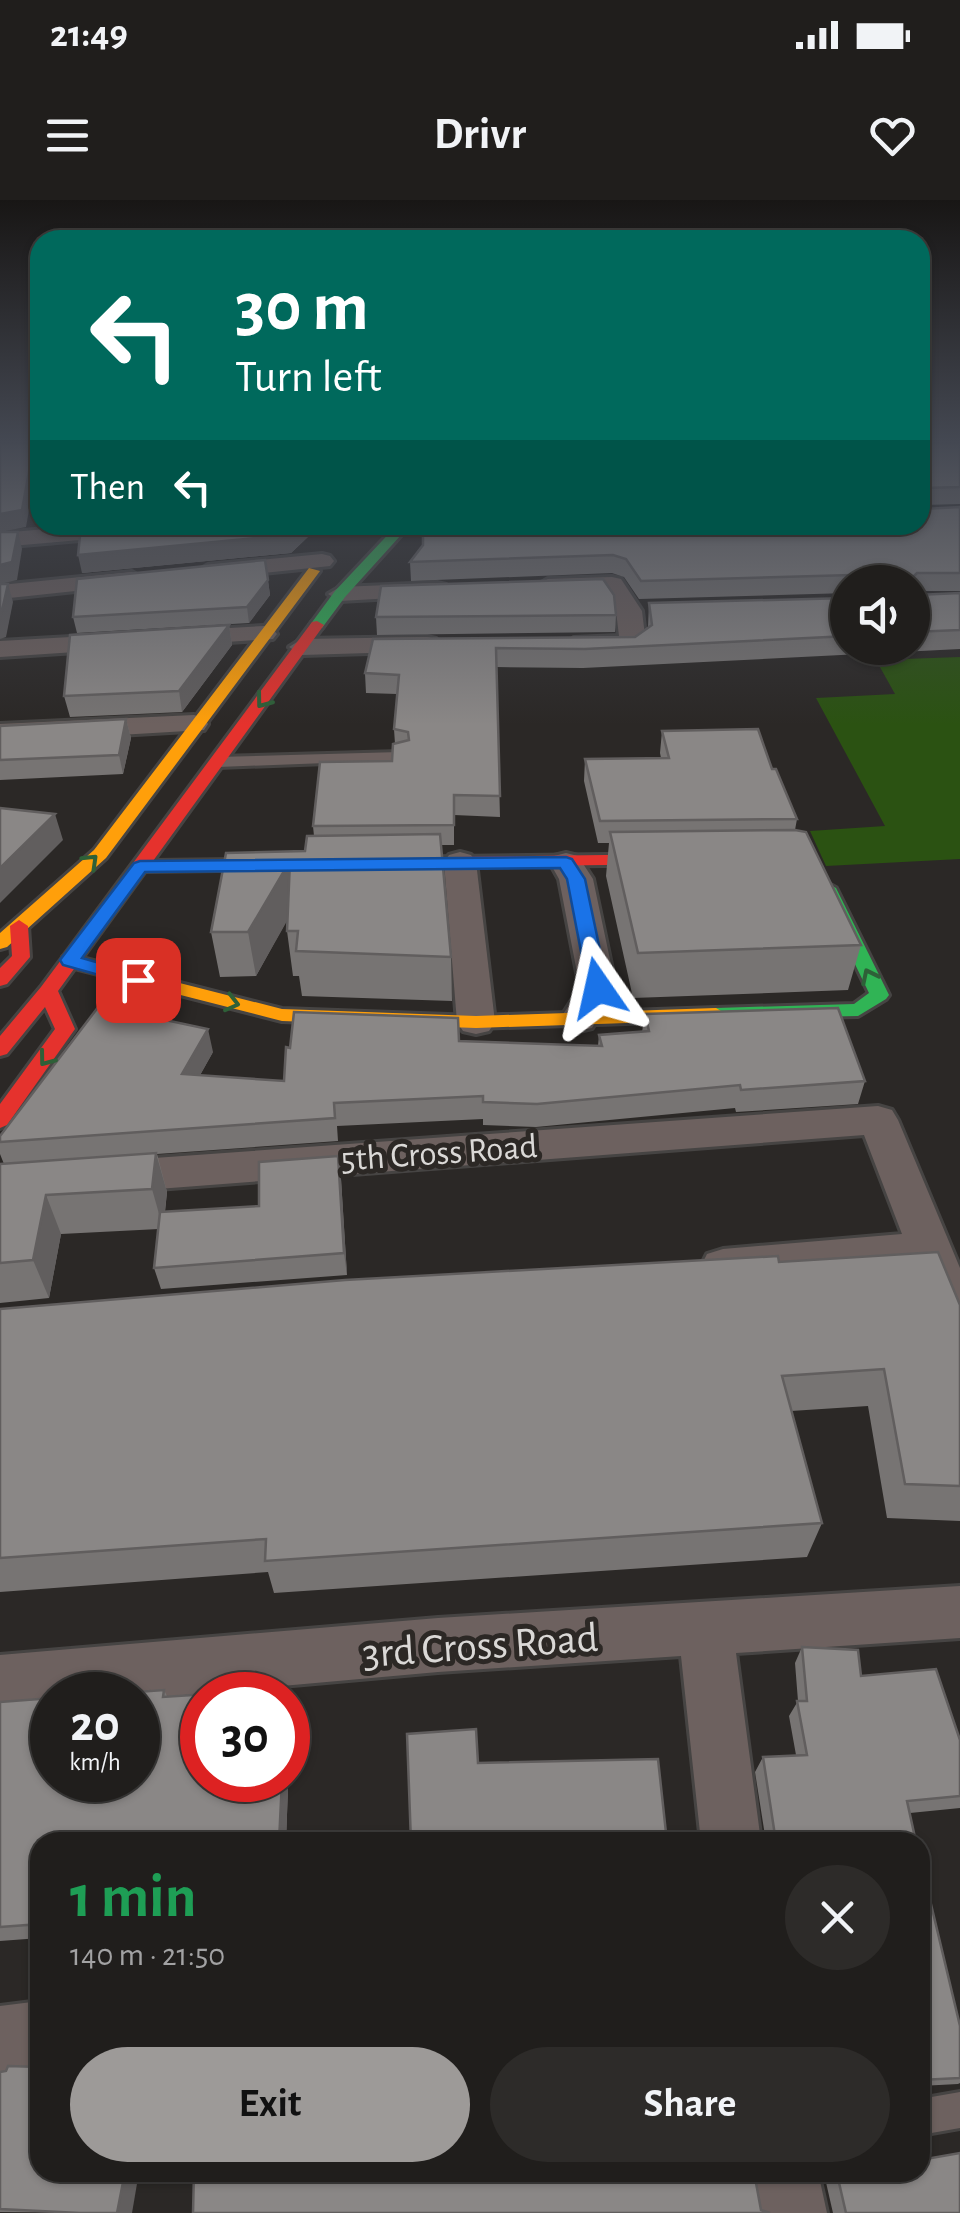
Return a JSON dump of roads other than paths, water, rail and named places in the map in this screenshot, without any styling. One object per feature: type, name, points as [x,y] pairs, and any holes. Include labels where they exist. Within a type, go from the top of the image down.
[{"type":"main road","points":[[0,1048],[48,992],[340,594],[392,538]]},
{"type":"main road","points":[[0,942],[100,854],[194,724],[328,555]]},
{"type":"main road","points":[[140,866],[714,858]]},
{"type":"main road","points":[[70,960],[282,1015],[476,1022],[858,1010],[879,996],[816,865]]},
{"type":"main road","points":[[0,980],[21,956],[19,926]]},
{"type":"main road","points":[[0,1120],[65,1029],[48,992]]},
{"type":"street","points":[[190,574],[328,555]]},
{"type":"street","points":[[0,592],[152,578]]},
{"type":"street","points":[[514,587],[612,584],[638,611],[633,644],[555,644]]},
{"type":"street","points":[[340,594],[456,589]]},
{"type":"street","points":[[0,650],[264,634]]},
{"type":"street","points":[[302,648],[458,645]]},
{"type":"street","points":[[0,733],[194,724]]},
{"type":"street","points":[[460,862],[476,1022]]},
{"type":"street","points":[[566,862],[576,879],[598,988],[578,1020]]},
{"type":"street","name":"5th Cross Road","points":[[0,1185],[878,1120],[930,1249]]},
{"type":"street","points":[[672,1270],[930,1249],[960,1323]]},
{"type":"street","name":"3rd Cross Road","points":[[0,1683],[438,1645],[960,1612]]},
{"type":"street","points":[[705,1629],[730,1832]]},
{"type":"street","points":[[0,2038],[30,2035]]},
{"type":"street","points":[[785,2182],[792,2213]]},
{"type":"lane","points":[[218,762],[400,757]]},
{"type":"lane","points":[[930,2115],[960,2110]]}]
